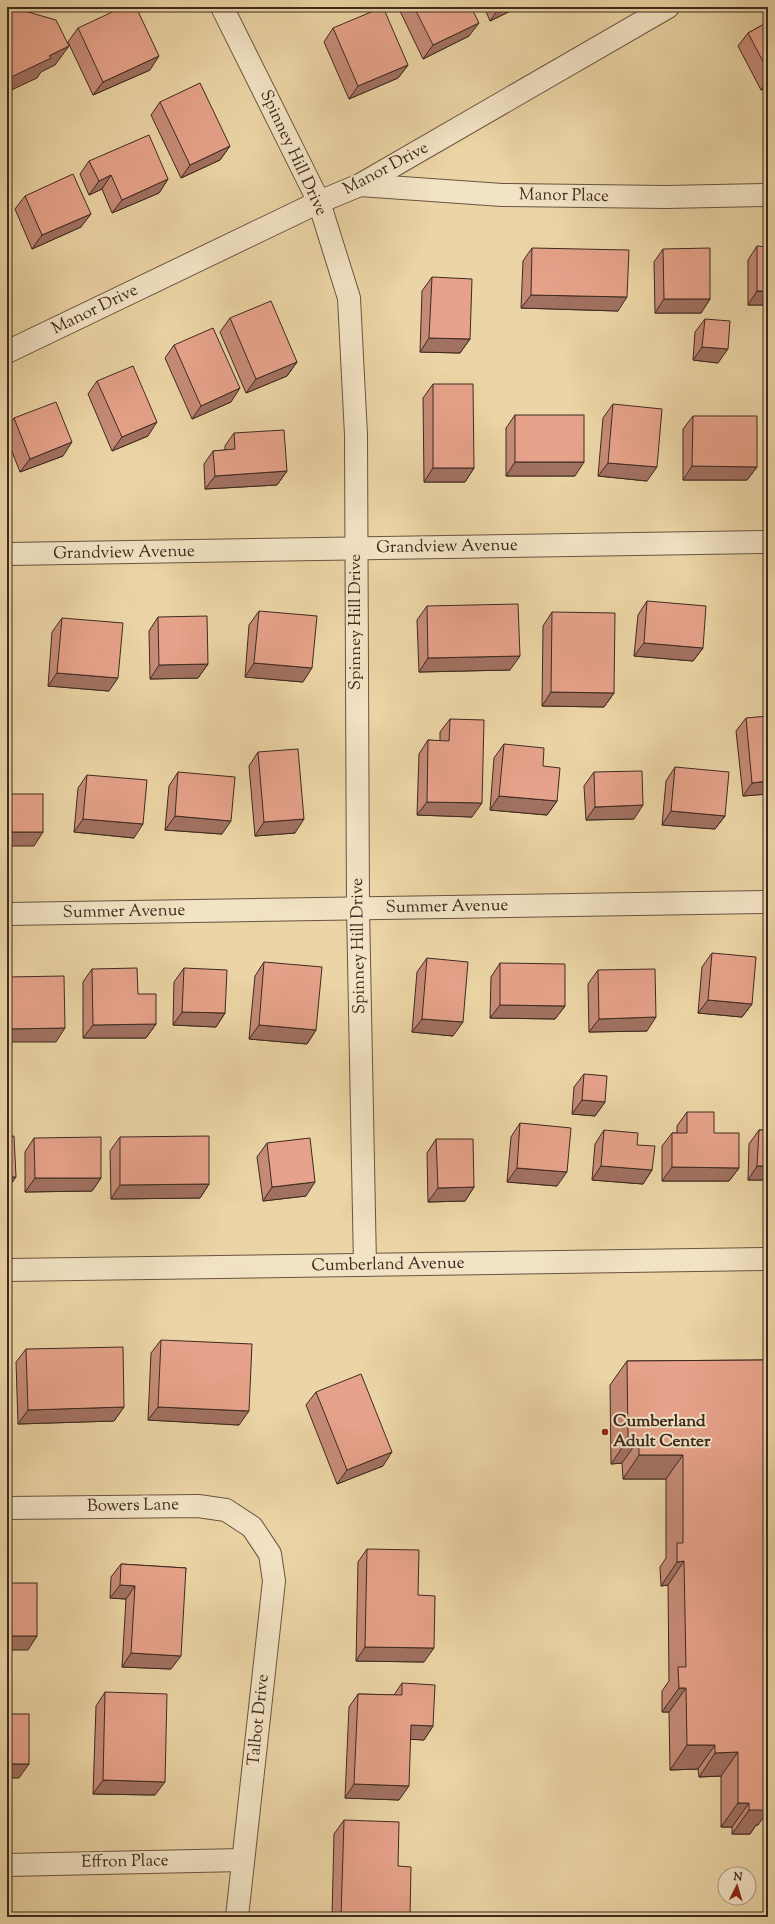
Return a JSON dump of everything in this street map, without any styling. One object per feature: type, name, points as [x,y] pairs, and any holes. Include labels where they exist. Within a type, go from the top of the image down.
[{"type":"street","name":"Spinney Hill Drive","points":[[222,7],[320,202],[348,298],[356,435],[358,908],[366,1265]]},
{"type":"street","name":"Manor Drive","points":[[7,352],[320,202],[360,185],[668,7]]},
{"type":"street","name":"Manor Place","points":[[360,185],[502,195],[666,197],[768,195]]},
{"type":"street","name":"Grandview Avenue","points":[[7,554],[768,542]]},
{"type":"street","name":"Summer Avenue","points":[[7,914],[768,902]]},
{"type":"street","name":"Cumberland Avenue","points":[[7,1270],[768,1259]]},
{"type":"street","name":"Bowers Lane","points":[[7,1508],[198,1506],[226,1510],[252,1527]]},
{"type":"street","name":"Talbot Drive","points":[[237,1917],[274,1581],[270,1554],[252,1527]]},
{"type":"street","name":"Effron Place","points":[[7,1865],[243,1860]]},
{"type":"building","points":[[17,7],[26,7],[28,12],[56,20],[69,46],[49,56],[51,58],[7,79],[7,12]]},
{"type":"building","points":[[123,7],[136,7],[159,56],[103,82],[78,28]]},
{"type":"building","points":[[383,7],[408,65],[358,86],[333,28]]},
{"type":"building","points":[[414,7],[471,7],[479,23],[433,45]]},
{"type":"building","points":[[768,22],[768,71],[748,33]]},
{"type":"building","points":[[200,83],[230,146],[190,165],[160,102]]},
{"type":"building","points":[[149,135],[168,179],[122,200],[111,175],[99,181],[89,161]]},
{"type":"building","points":[[73,174],[91,214],[42,235],[25,196]]},
{"type":"building","points":[[757,246],[768,247],[768,291],[757,291]]},
{"type":"building","points":[[532,248],[629,250],[627,297],[531,295]]},
{"type":"building","points":[[710,248],[710,299],[664,299],[663,249]]},
{"type":"building","points":[[432,277],[472,279],[470,339],[429,338]]},
{"type":"building","points":[[271,301],[297,362],[256,379],[230,318]]},
{"type":"building","points":[[705,319],[730,321],[728,349],[702,347]]},
{"type":"building","points":[[213,328],[240,388],[201,406],[174,345]]},
{"type":"building","points":[[133,366],[157,422],[122,437],[97,381]]},
{"type":"building","points":[[433,384],[473,384],[474,468],[433,468]]},
{"type":"building","points":[[56,402],[72,442],[30,459],[14,418]]},
{"type":"building","points":[[613,404],[662,409],[657,467],[608,463]]},
{"type":"building","points":[[515,415],[584,415],[584,462],[515,462]]},
{"type":"building","points":[[693,416],[757,416],[757,467],[692,466]]},
{"type":"building","points":[[284,430],[287,471],[215,476],[213,451],[235,449],[234,433]]},
{"type":"building","points":[[647,601],[706,606],[703,648],[644,643]]},
{"type":"building","points":[[518,604],[520,656],[428,658],[427,606]]},
{"type":"building","points":[[259,611],[317,616],[312,668],[254,663]]},
{"type":"building","points":[[552,612],[615,613],[614,693],[551,692]]},
{"type":"building","points":[[207,616],[208,664],[159,665],[158,617]]},
{"type":"building","points":[[62,618],[123,623],[118,678],[57,673]]},
{"type":"building","points":[[768,716],[768,781],[752,783],[746,718]]},
{"type":"building","points":[[450,719],[484,720],[482,803],[427,802],[428,740],[449,741]]},
{"type":"building","points":[[504,744],[544,748],[543,766],[560,768],[557,801],[499,796]]},
{"type":"building","points":[[298,749],[304,819],[264,822],[258,752]]},
{"type":"building","points":[[675,767],[729,772],[725,816],[671,811]]},
{"type":"building","points":[[642,771],[643,805],[595,807],[594,772]]},
{"type":"building","points":[[178,772],[235,777],[231,821],[175,816]]},
{"type":"building","points":[[87,775],[147,780],[143,824],[83,819]]},
{"type":"building","points":[[7,794],[43,794],[43,832],[7,832]]},
{"type":"building","points":[[712,953],[756,957],[752,1004],[708,1000]]},
{"type":"building","points":[[427,958],[468,962],[463,1022],[422,1019]]},
{"type":"building","points":[[264,962],[322,967],[316,1030],[259,1025]]},
{"type":"building","points":[[500,963],[565,964],[565,1006],[500,1005]]},
{"type":"building","points":[[137,968],[138,994],[156,994],[156,1024],[93,1025],[92,969]]},
{"type":"building","points":[[184,968],[227,970],[225,1013],[182,1012]]},
{"type":"building","points":[[655,969],[656,1017],[599,1019],[598,970]]},
{"type":"building","points":[[64,976],[65,1028],[8,1029],[7,977]]},
{"type":"building","points":[[584,1074],[607,1076],[605,1102],[582,1100]]},
{"type":"building","points":[[687,1112],[714,1112],[714,1133],[739,1133],[739,1168],[672,1167],[672,1133],[687,1133]]},
{"type":"building","points":[[520,1123],[571,1128],[567,1172],[517,1168]]},
{"type":"building","points":[[604,1130],[638,1133],[637,1145],[655,1146],[652,1170],[601,1166]]},
{"type":"building","points":[[759,1130],[768,1130],[768,1166],[757,1166]]},
{"type":"building","points":[[14,1136],[16,1177],[7,1177],[7,1137]]},
{"type":"building","points":[[209,1136],[209,1184],[120,1185],[120,1137]]},
{"type":"building","points":[[101,1137],[101,1178],[35,1178],[34,1138]]},
{"type":"building","points":[[310,1138],[315,1182],[272,1187],[267,1143]]},
{"type":"building","points":[[436,1139],[473,1139],[474,1187],[438,1188]]},
{"type":"building","points":[[161,1340],[252,1344],[249,1411],[158,1407]]},
{"type":"building","points":[[123,1347],[124,1407],[28,1410],[26,1349]]},
{"type":"building","points":[[764,1360],[764,1370],[768,1369],[768,1802],[767,1810],[749,1810],[749,1803],[738,1803],[738,1752],[715,1753],[715,1745],[687,1745],[686,1688],[679,1688],[678,1667],[686,1667],[684,1561],[677,1562],[677,1543],[683,1543],[683,1455],[639,1455],[639,1439],[628,1439],[627,1361]]},
{"type":"building","points":[[361,1374],[392,1452],[347,1470],[316,1392]]},
{"type":"building","points":[[367,1549],[419,1550],[418,1595],[435,1596],[434,1648],[365,1647]]},
{"type":"building","points":[[121,1564],[186,1568],[181,1656],[131,1653],[135,1586],[120,1585]]},
{"type":"building","points":[[7,1583],[37,1583],[37,1636],[7,1636]]},
{"type":"building","points":[[402,1683],[435,1685],[433,1726],[411,1725],[409,1786],[354,1784],[358,1694],[402,1695]]},
{"type":"building","points":[[105,1692],[167,1694],[165,1782],[103,1780]]},
{"type":"building","points":[[7,1714],[29,1714],[29,1764],[7,1764]]},
{"type":"building","points":[[344,1820],[399,1822],[398,1866],[411,1867],[410,1917],[341,1917]]},
{"type":"place","name":"Cumberland Adult Center","points":[[605,1432]]}]
